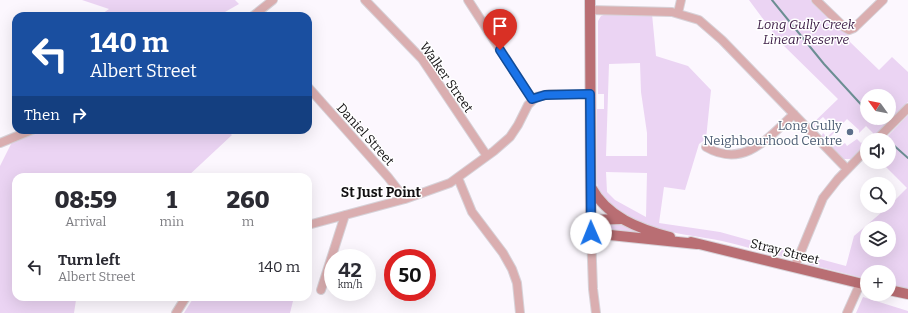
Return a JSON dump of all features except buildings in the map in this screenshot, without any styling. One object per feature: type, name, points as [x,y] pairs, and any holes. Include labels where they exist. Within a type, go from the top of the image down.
[{"type":"main road","points":[[590,5],[591,233]]},
{"type":"main road","name":"Stray Street","points":[[591,188],[603,205],[622,219],[658,233],[697,244],[795,266],[860,283]]},
{"type":"main road","points":[[591,220],[622,219]]},
{"type":"main road","name":"Stray Street","points":[[591,233],[697,244]]},
{"type":"main road","points":[[896,291],[908,294]]},
{"type":"street","points":[[258,12],[273,0]]},
{"type":"street","name":"Walker Street","points":[[365,0],[422,59],[487,156]]},
{"type":"street","points":[[468,0],[532,99]]},
{"type":"street","points":[[678,13],[682,0]]},
{"type":"street","points":[[816,0],[848,30],[854,28],[883,0]]},
{"type":"street","points":[[590,5],[678,13],[692,17],[711,29],[847,169]]},
{"type":"street","name":"Daniel Street","points":[[312,91],[380,167],[405,199]]},
{"type":"street","points":[[312,224],[405,199],[436,189],[458,178],[502,145],[516,130],[532,99],[545,95],[590,94]]},
{"type":"street","points":[[883,133],[908,108]]},
{"type":"street","points":[[706,148],[725,154],[745,153],[764,142],[794,114]]},
{"type":"street","points":[[0,143],[22,134]]},
{"type":"street","points":[[795,266],[819,206],[832,185],[860,156]]},
{"type":"street","points":[[458,178],[472,212],[503,253],[512,269],[517,283],[520,313]]},
{"type":"street","points":[[322,290],[345,215]]},
{"type":"street","points":[[591,233],[593,289],[596,313]]},
{"type":"street","points":[[847,313],[860,291]]},
{"type":"street","points":[[176,313],[184,301]]},
{"type":"green space","points":[[82,0],[235,0],[239,4],[225,12],[105,12],[109,9]]},
{"type":"green space","name":"Long Gully Creek Linear Reserve","points":[[749,0],[811,0],[849,36],[850,42],[879,70],[892,57],[908,72],[908,102],[896,114],[896,89],[860,89],[860,125],[885,125],[877,133],[873,133],[866,126],[859,133],[859,130],[847,119],[830,137],[838,144],[840,143],[842,145],[845,143],[847,146],[857,139],[860,142],[860,149],[851,159],[842,159],[821,137],[823,133],[827,137],[835,130],[823,117],[815,124],[819,129],[817,131],[810,126],[838,99],[780,42]]},
{"type":"green space","points":[[606,14],[652,14],[656,56],[688,66],[711,90],[706,139],[699,144],[685,190],[664,187],[659,223],[720,232],[795,253],[793,257],[787,258],[722,241],[661,230],[632,219],[619,211],[603,197],[599,191],[597,183],[597,109],[604,109],[604,94],[598,94],[598,21],[601,16]],"holes":[[[640,63],[641,92],[647,133],[647,156],[606,156],[609,64]],[[606,172],[647,173],[646,217],[615,200],[607,192]]]},
{"type":"green space","points":[[908,115],[908,289],[896,286],[896,265],[860,265],[860,277],[808,264],[805,260],[805,255],[846,266],[854,236],[860,231],[860,257],[896,257],[896,221],[872,221],[881,213],[896,213],[896,199],[907,188],[888,169],[896,169],[896,133],[891,133]]},
{"type":"green space","points":[[16,134],[232,135],[191,173],[12,173],[12,301],[76,301],[74,313],[0,313],[0,166]]},
{"type":"green space","points":[[617,221],[647,234],[610,231],[597,226]]},
{"type":"green space","points":[[192,301],[293,301],[290,313],[184,313]]},
{"type":"green space","points":[[861,301],[876,301],[908,311],[908,313],[856,313]]},
{"type":"waterway","points":[[772,0],[824,64],[860,103]]},
{"type":"waterway","points":[[896,147],[908,158]]},
{"type":"place","name":"Long Gully Neighbourhood Centre","points":[[850,132]]},
{"type":"district","name":"St Just Point","points":[[381,192]]},
{"type":"route","points":[[500,50],[532,99],[540,95],[590,94],[591,233]]}]
